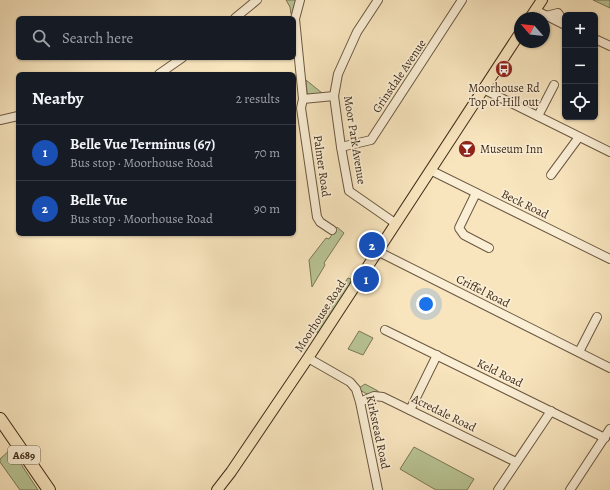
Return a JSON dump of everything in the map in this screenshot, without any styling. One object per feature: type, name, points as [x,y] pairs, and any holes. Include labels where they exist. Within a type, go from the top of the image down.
[{"type":"highway","name":"A689","points":[[0,419],[49,490]]},
{"type":"main road","points":[[534,12],[542,0]]},
{"type":"main road","name":"Moorhouse Road","points":[[218,490],[308,358],[514,43]]},
{"type":"street","points":[[238,16],[257,0]]},
{"type":"street","name":"Palmer Road","points":[[296,16],[300,0]]},
{"type":"street","name":"Moor Park Avenue","points":[[378,0],[357,32],[338,74],[334,96],[349,191],[396,223]]},
{"type":"street","name":"Grinsdale Avenue","points":[[341,147],[371,140],[462,0]]},
{"type":"street","points":[[550,15],[558,13],[562,19]]},
{"type":"street","name":"Palmer Road","points":[[296,29],[303,99],[301,108],[317,217],[320,222],[332,230]]},
{"type":"street","points":[[598,40],[610,46]]},
{"type":"street","points":[[162,72],[179,60]]},
{"type":"street","points":[[538,116],[554,85]]},
{"type":"street","points":[[483,89],[610,152]]},
{"type":"street","points":[[303,99],[334,96]]},
{"type":"street","points":[[0,120],[16,116]]},
{"type":"street","points":[[551,175],[579,137]]},
{"type":"street","name":"Beck Road","points":[[430,170],[610,259]]},
{"type":"street","points":[[476,193],[459,228],[464,235],[489,248]]},
{"type":"street","name":"Criffel Road","points":[[377,251],[610,368]]},
{"type":"street","points":[[579,352],[597,317]]},
{"type":"street","name":"Keld Road","points":[[385,330],[605,438]]},
{"type":"street","points":[[410,410],[437,355]]},
{"type":"street","name":"Kirkstead Road","points":[[308,358],[350,382],[356,389],[378,490]]},
{"type":"street","name":"Acredale Road","points":[[360,402],[374,396],[383,397],[516,462]]},
{"type":"street","points":[[498,490],[551,411]]},
{"type":"street","points":[[570,490],[610,429]]},
{"type":"green space","points":[[286,0],[297,0],[294,14],[291,14],[290,7]]},
{"type":"green space","points":[[593,0],[610,0],[610,8]]},
{"type":"green space","points":[[306,80],[322,93],[309,95],[307,93]]},
{"type":"green space","points":[[337,227],[344,233],[324,263],[325,265],[312,287],[309,260],[326,238],[329,239]]},
{"type":"green space","points":[[348,278],[351,279],[350,284],[318,335],[315,326]]},
{"type":"green space","points":[[359,331],[373,338],[363,355],[348,349]]},
{"type":"green space","points":[[365,384],[378,391],[378,393],[370,394],[363,392],[359,388]]},
{"type":"green space","points":[[414,447],[474,479],[467,490],[436,490],[400,469]]},
{"type":"green space","points":[[11,449],[38,490],[20,490],[0,462],[0,459]]},
{"type":"place","name":"Moorhouse Rd Top of Hill out","points":[[504,69]]},
{"type":"place","name":"Museum Inn","points":[[467,149]]},
{"type":"place","name":"Belle Vue","points":[[372,245]]},
{"type":"place","name":"Belle Vue Terminus (67)","points":[[366,279]]}]
